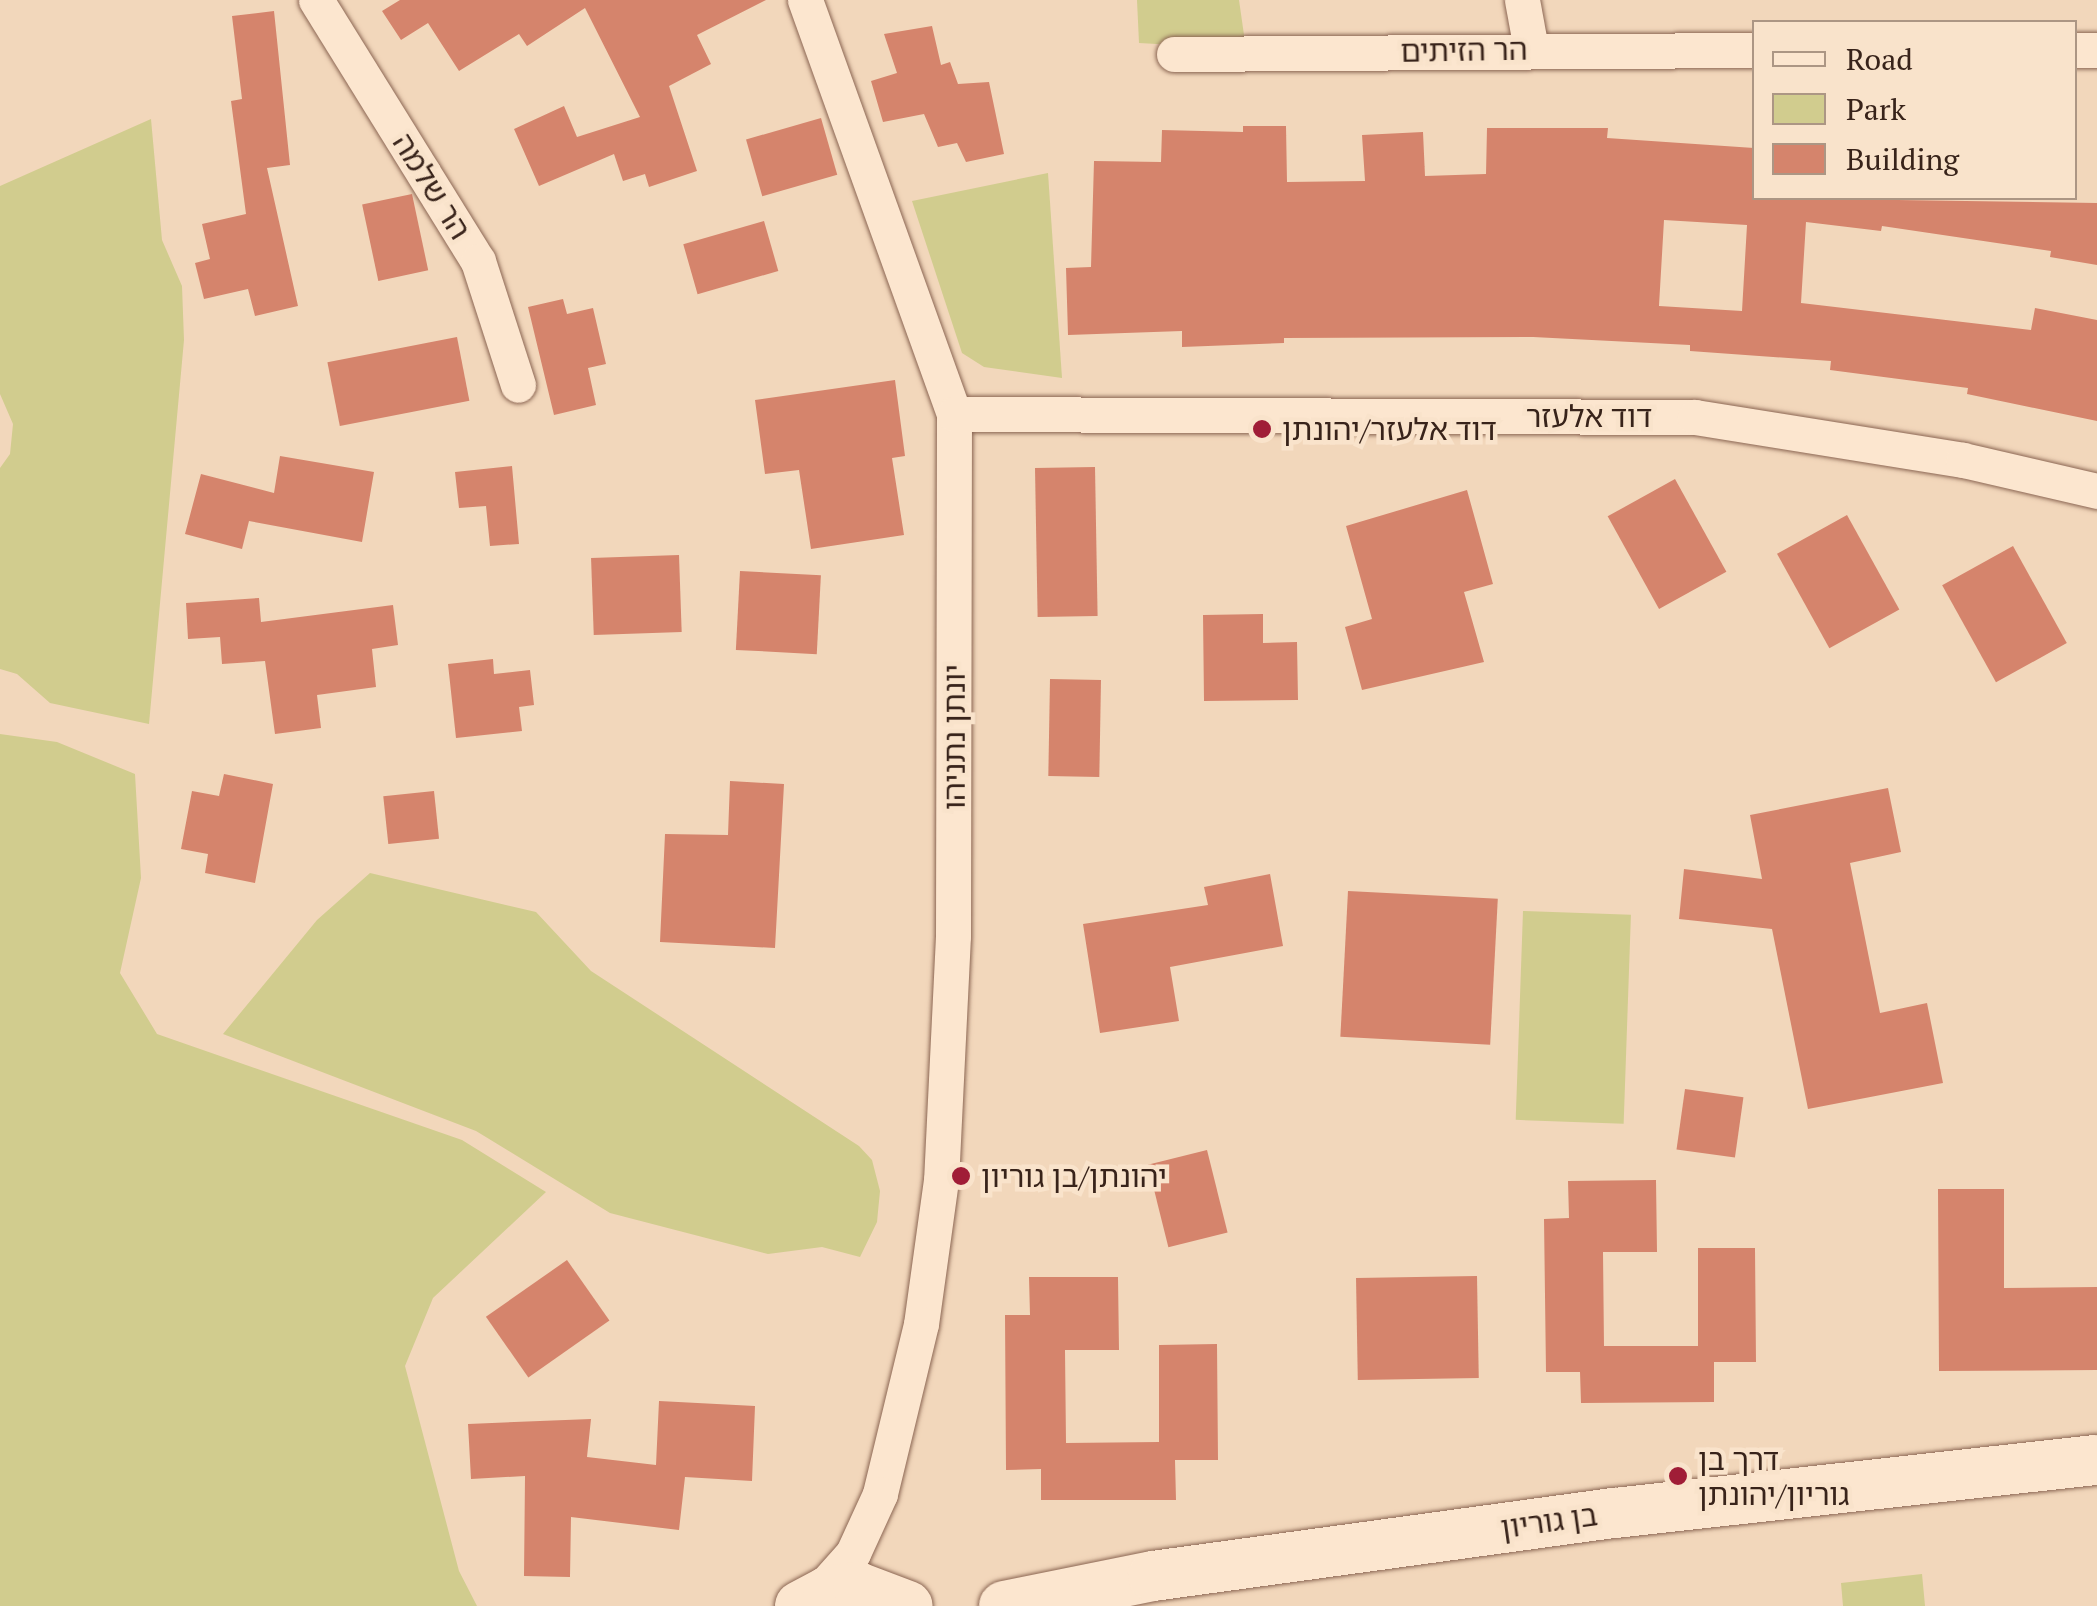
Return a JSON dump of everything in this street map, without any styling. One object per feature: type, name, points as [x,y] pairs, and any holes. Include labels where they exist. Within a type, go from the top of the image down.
[{"type":"street","name":"הר שלמה","points":[[316,0],[478,262],[518,385]]},
{"type":"street","name":"יונתן נתניהו","points":[[805,0],[954,414],[952,936],[944,1144],[921,1324],[880,1494],[876,1541],[903,1602]]},
{"type":"street","points":[[1522,0],[1530,49]]},
{"type":"street","name":"הר הזיתים","points":[[1174,54],[1752,50]]},
{"type":"street","name":"דוד אלעזר","points":[[954,414],[1695,417],[1963,460],[2097,491]]},
{"type":"street","name":"בן גוריון","points":[[1004,1606],[1153,1576],[1615,1512],[2097,1460]]},
{"type":"street","name":"יונתן נתניהו","points":[[807,1601],[853,1552],[880,1494]]},
{"type":"street","name":"בן גוריון","points":[[1184,1606],[1724,1533],[2097,1494]]},
{"type":"street","points":[[807,1601],[843,1587],[903,1602]]},
{"type":"green space","points":[[1137,0],[1239,0],[1246,49],[1139,43]]},
{"type":"green space","points":[[151,119],[162,240],[182,286],[184,340],[149,724],[50,703],[17,674],[0,669],[0,468],[10,454],[13,424],[0,394],[0,186]]},
{"type":"green space","points":[[1048,173],[1062,378],[984,367],[962,353],[912,201]]},
{"type":"green space","points":[[0,734],[57,742],[135,774],[141,878],[120,973],[157,1034],[462,1140],[546,1192],[433,1298],[405,1366],[459,1571],[477,1606],[0,1606]]},
{"type":"green space","points":[[370,873],[536,912],[591,971],[859,1146],[872,1160],[880,1191],[877,1222],[860,1257],[822,1247],[768,1254],[610,1213],[476,1131],[223,1034],[317,920]]},
{"type":"green space","points":[[1523,911],[1631,915],[1624,1124],[1516,1120]]},
{"type":"green space","points":[[1922,1574],[1925,1606],[1843,1606],[1841,1583]]},
{"type":"building","points":[[400,0],[766,0],[697,35],[711,64],[669,86],[697,171],[649,187],[645,174],[623,181],[614,154],[539,186],[514,129],[564,106],[577,137],[640,117],[585,8],[527,46],[519,34],[459,71],[428,23],[401,40],[382,11]]},
{"type":"building","points":[[274,11],[290,165],[267,168],[298,306],[255,316],[248,289],[204,299],[195,263],[210,259],[202,224],[246,214],[231,101],[242,99],[232,16]]},
{"type":"building","points":[[932,26],[941,65],[950,62],[958,84],[989,82],[1004,154],[966,162],[957,143],[938,147],[924,114],[883,122],[871,81],[897,73],[884,34]]},
{"type":"building","points":[[821,118],[837,175],[762,196],[746,139]]},
{"type":"building","points":[[1243,126],[1286,126],[1287,182],[1365,181],[1362,135],[1423,132],[1425,176],[1486,174],[1487,128],[1608,128],[1607,138],[1752,148],[1752,200],[2097,203],[2097,265],[2050,257],[2051,251],[1882,226],[1881,231],[1806,222],[1801,303],[2031,330],[2035,308],[2097,320],[2097,421],[1967,394],[1968,388],[1830,370],[1831,361],[1690,351],[1690,345],[1533,337],[1284,338],[1284,343],[1182,347],[1182,331],[1068,335],[1066,268],[1091,267],[1094,161],[1161,162],[1162,130],[1243,132]],"holes":[[[1664,220],[1747,225],[1742,311],[1659,306]]]},
{"type":"building","points":[[412,194],[428,270],[378,281],[362,205]]},
{"type":"building","points":[[764,221],[778,271],[698,294],[683,244]]},
{"type":"building","points":[[563,299],[567,314],[593,308],[606,364],[588,368],[596,405],[554,415],[528,307]]},
{"type":"building","points":[[457,337],[469,401],[340,426],[327,362]]},
{"type":"building","points":[[895,380],[905,456],[892,458],[904,535],[811,549],[799,470],[765,474],[755,400]]},
{"type":"building","points":[[280,456],[374,472],[362,542],[249,521],[242,549],[185,534],[201,474],[274,493]]},
{"type":"building","points":[[512,466],[519,544],[490,546],[486,506],[459,508],[455,472]]},
{"type":"building","points":[[1095,467],[1098,616],[1038,617],[1035,468]]},
{"type":"building","points":[[1675,479],[1726,572],[1659,609],[1608,516]]},
{"type":"building","points":[[1467,490],[1493,584],[1464,592],[1484,662],[1362,690],[1345,627],[1372,619],[1346,526]]},
{"type":"building","points":[[1847,515],[1899,609],[1829,648],[1777,554]]},
{"type":"building","points":[[2013,546],[2067,643],[1996,682],[1942,585]]},
{"type":"building","points":[[679,555],[682,632],[594,635],[591,558]]},
{"type":"building","points":[[740,571],[821,575],[817,654],[736,650]]},
{"type":"building","points":[[259,598],[261,622],[393,605],[398,645],[372,649],[376,687],[317,695],[321,728],[275,734],[265,661],[222,664],[220,637],[188,639],[186,603]]},
{"type":"building","points":[[1263,614],[1263,643],[1297,642],[1298,700],[1204,701],[1203,615]]},
{"type":"building","points":[[493,659],[494,674],[530,670],[534,705],[519,707],[522,731],[456,738],[448,664]]},
{"type":"building","points":[[1050,679],[1101,680],[1099,777],[1048,776]]},
{"type":"building","points":[[224,774],[273,784],[255,883],[205,873],[208,854],[181,849],[192,791],[219,796]]},
{"type":"building","points":[[730,781],[784,784],[775,948],[660,942],[665,834],[728,835]]},
{"type":"building","points":[[1888,788],[1901,852],[1850,863],[1880,1013],[1927,1003],[1943,1083],[1808,1109],[1772,929],[1679,919],[1684,869],[1762,879],[1750,815]]},
{"type":"building","points":[[434,791],[439,839],[388,844],[383,796]]},
{"type":"building","points":[[1270,874],[1283,946],[1170,967],[1179,1021],[1100,1033],[1083,924],[1208,905],[1204,887]]},
{"type":"building","points":[[1348,891],[1498,899],[1490,1045],[1340,1037]]},
{"type":"building","points":[[1685,1089],[1743,1097],[1735,1158],[1677,1149]]},
{"type":"building","points":[[1207,1150],[1228,1232],[1168,1247],[1148,1165]]},
{"type":"building","points":[[1656,1180],[1657,1252],[1603,1252],[1604,1346],[1698,1346],[1698,1248],[1755,1248],[1756,1362],[1714,1362],[1714,1402],[1581,1403],[1580,1372],[1546,1372],[1544,1219],[1569,1218],[1568,1181]]},
{"type":"building","points":[[1938,1189],[2004,1189],[2004,1288],[2097,1287],[2097,1370],[1939,1371]]},
{"type":"building","points":[[567,1260],[609,1321],[528,1377],[486,1317]]},
{"type":"building","points":[[1477,1276],[1479,1378],[1358,1380],[1356,1278]]},
{"type":"building","points":[[1029,1277],[1118,1277],[1119,1350],[1065,1350],[1066,1443],[1159,1442],[1159,1345],[1217,1344],[1218,1460],[1175,1460],[1176,1500],[1041,1500],[1041,1469],[1006,1470],[1005,1315],[1030,1315]]},
{"type":"building","points":[[659,1401],[755,1406],[752,1481],[685,1477],[679,1530],[571,1517],[570,1577],[524,1576],[525,1476],[471,1479],[468,1424],[591,1419],[587,1457],[656,1465]]},
{"type":"place","name":"דוד אלעזר/יהונתן","points":[[1262,429]]},
{"type":"place","name":"יהונתן/בן גוריון","points":[[961,1176]]},
{"type":"place","name":"דרך בן גוריון/יהונתן","points":[[1678,1476]]}]
